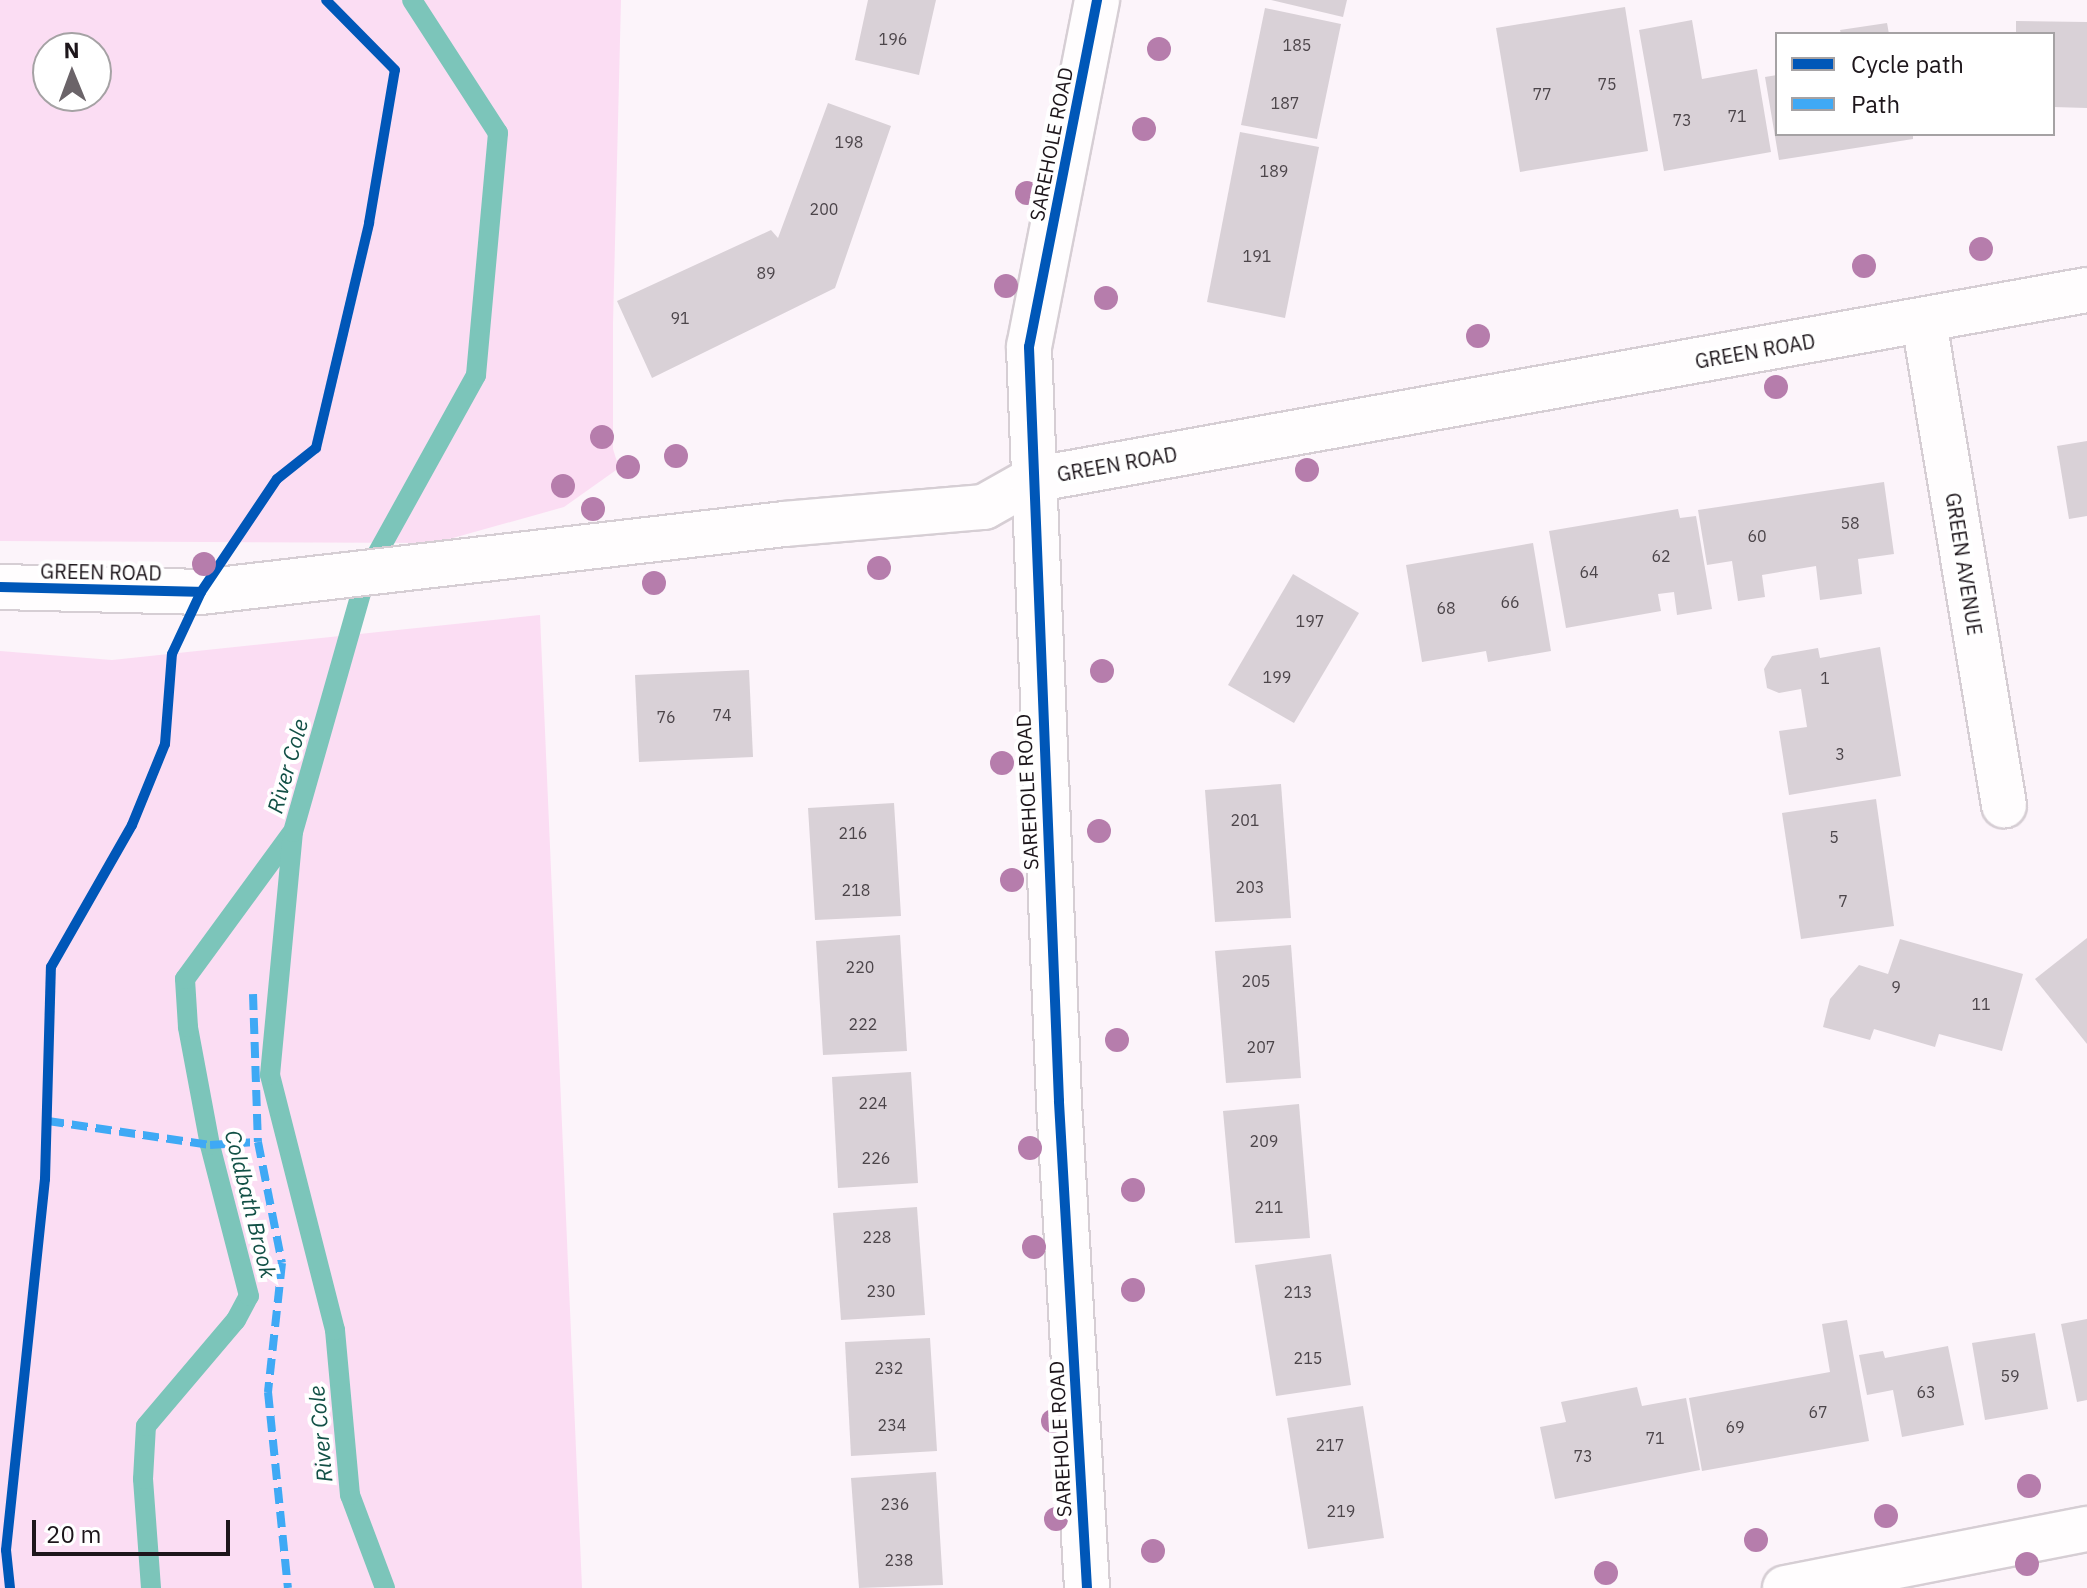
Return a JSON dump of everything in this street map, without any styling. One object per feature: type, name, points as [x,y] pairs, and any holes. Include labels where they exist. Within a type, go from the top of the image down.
[{"type":"street","name":"SAREHOLE ROAD","points":[[1087,1588],[1032,480],[1029,347],[1097,0]]},
{"type":"street","name":"GREEN ROAD","points":[[0,587],[201,592],[769,526],[984,507],[1032,480],[1924,322],[2087,290]]},
{"type":"street","name":"GREEN AVENUE","points":[[1924,322],[2004,805]]},
{"type":"street","points":[[1785,1588],[2087,1529]]},
{"type":"shaded area","points":[[0,0],[621,0],[613,324],[613,449],[619,468],[564,507],[435,543],[0,541]]},
{"type":"shaded area","points":[[540,615],[582,1588],[0,1588],[0,651],[112,660]]},
{"type":"building","points":[[868,0],[936,0],[919,75],[855,60]]},
{"type":"building","points":[[1271,0],[1347,0],[1343,17]]},
{"type":"building","points":[[1625,7],[1648,151],[1520,172],[1496,28]]},
{"type":"building","points":[[1265,8],[1341,24],[1317,139],[1241,125]]},
{"type":"building","points":[[1692,20],[1702,79],[1757,69],[1771,152],[1664,171],[1639,30]]},
{"type":"building","points":[[2016,21],[2087,22],[2087,108],[2055,107],[2055,32],[2016,32]]},
{"type":"building","points":[[1887,23],[1889,32],[1840,32]]},
{"type":"building","points":[[1775,75],[1775,136],[1913,136],[1913,139],[1779,160],[1765,77]]},
{"type":"building","points":[[828,103],[891,126],[835,288],[652,378],[617,301],[771,230],[778,238]]},
{"type":"building","points":[[1240,132],[1319,147],[1285,318],[1207,302]]},
{"type":"building","points":[[2087,441],[2087,516],[2069,519],[2057,446]]},
{"type":"building","points":[[1884,482],[1894,554],[1858,559],[1862,594],[1820,600],[1816,566],[1762,575],[1765,597],[1738,601],[1732,561],[1707,565],[1698,510]]},
{"type":"building","points":[[1678,509],[1680,518],[1696,516],[1712,609],[1677,615],[1674,592],[1658,594],[1661,611],[1566,628],[1549,531]]},
{"type":"building","points":[[1533,543],[1551,651],[1488,662],[1486,651],[1422,662],[1406,565]]},
{"type":"building","points":[[1293,574],[1359,613],[1294,723],[1228,685]]},
{"type":"building","points":[[1880,647],[1901,776],[1789,795],[1779,731],[1807,727],[1801,689],[1779,693],[1767,688],[1764,669],[1772,656],[1818,648],[1820,658]]},
{"type":"building","points":[[749,670],[753,757],[639,762],[635,675]]},
{"type":"building","points":[[1281,784],[1291,918],[1215,922],[1205,790]]},
{"type":"building","points":[[1876,799],[1894,926],[1801,939],[1782,813]]},
{"type":"building","points":[[894,803],[901,916],[815,920],[808,808]]},
{"type":"building","points":[[900,935],[907,1051],[823,1055],[816,941]]},
{"type":"building","points":[[2087,938],[2087,1044],[2035,979]]},
{"type":"building","points":[[1900,939],[2023,974],[2002,1051],[1939,1034],[1935,1047],[1874,1029],[1870,1040],[1823,1027],[1830,999],[1859,965],[1888,974]]},
{"type":"building","points":[[1291,945],[1301,1078],[1226,1083],[1215,951]]},
{"type":"building","points":[[911,1072],[918,1183],[838,1188],[832,1077]]},
{"type":"building","points":[[1299,1104],[1310,1238],[1235,1243],[1223,1111]]},
{"type":"building","points":[[917,1207],[925,1315],[841,1320],[833,1213]]},
{"type":"building","points":[[1331,1254],[1351,1385],[1276,1396],[1255,1265]]},
{"type":"building","points":[[2087,1319],[2087,1400],[2077,1402],[2061,1324]]},
{"type":"building","points":[[1847,1320],[1869,1441],[1702,1471],[1689,1398],[1830,1372],[1822,1324]]},
{"type":"building","points":[[2035,1333],[2048,1409],[1985,1420],[1972,1343]]},
{"type":"building","points":[[930,1338],[937,1451],[851,1456],[845,1342]]},
{"type":"building","points":[[1948,1346],[1964,1425],[1902,1437],[1893,1390],[1867,1395],[1859,1355],[1883,1351],[1885,1358]]},
{"type":"building","points":[[1637,1387],[1642,1406],[1686,1398],[1700,1470],[1555,1499],[1540,1427],[1566,1422],[1561,1402]]},
{"type":"building","points":[[1363,1406],[1384,1538],[1308,1549],[1287,1418]]},
{"type":"building","points":[[936,1472],[943,1585],[859,1588],[851,1478]]},
{"type":"waterway","name":"River Cole","points":[[385,1588],[350,1495],[335,1330],[270,1075],[293,832],[367,572],[476,375],[498,133],[412,0]]},
{"type":"waterway","name":"Coldbath Brook","points":[[151,1588],[143,1479],[146,1426],[236,1320],[249,1296],[210,1145],[188,1027],[185,979],[291,834]]},
{"type":"marked path","points":[[253,994],[258,1142],[282,1263],[268,1392],[288,1588]]},
{"type":"marked path","points":[[48,1121],[210,1145],[258,1142]]},
{"type":"cycle path","points":[[10,1588],[6,1550],[45,1179],[51,967],[132,825],[165,744],[172,654],[201,592],[277,479],[316,448],[369,223],[395,70],[326,0]]},
{"type":"cycle path","points":[[1087,1588],[1059,1101],[1029,347],[1097,0]]},
{"type":"cycle path","points":[[0,587],[201,592]]}]
